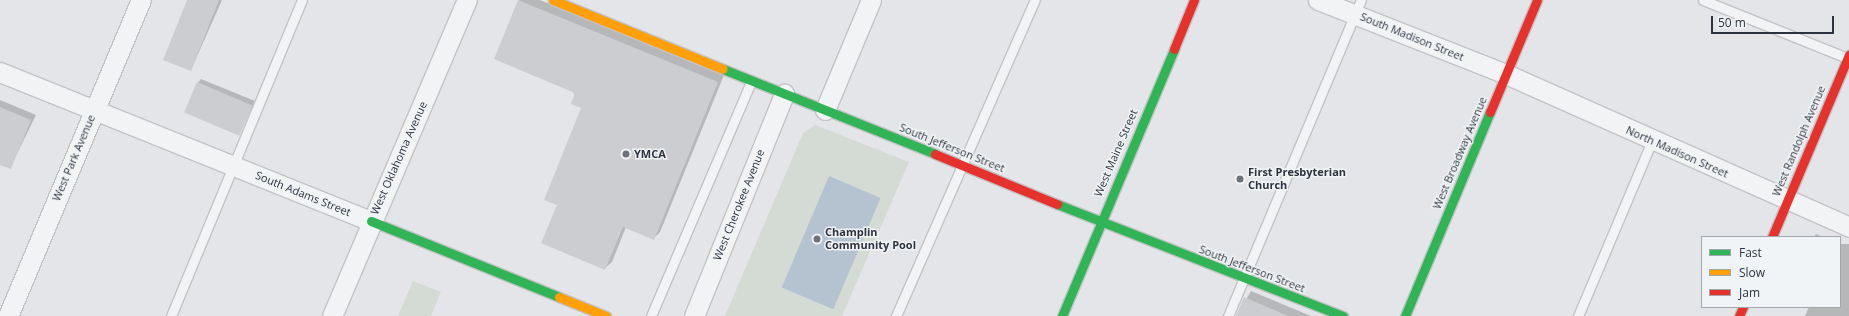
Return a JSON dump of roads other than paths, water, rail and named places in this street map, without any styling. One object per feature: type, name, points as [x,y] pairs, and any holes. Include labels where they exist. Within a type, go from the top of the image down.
[{"type":"street","name":"West Park Avenue","points":[[8,316],[141,0]]},
{"type":"street","name":"West Oklahoma Avenue","points":[[332,316],[371,221],[467,0]]},
{"type":"street","name":"South Jefferson Street","points":[[552,0],[1243,279],[1343,316]]},
{"type":"street","points":[[826,110],[871,0]]},
{"type":"street","name":"West Maine Street","points":[[1062,316],[1194,0]]},
{"type":"street","name":"South Madison Street","points":[[1318,0],[1358,7],[1506,74]]},
{"type":"street","name":"West Broadway Avenue","points":[[1405,316],[1537,0]]},
{"type":"street","name":"West Randolph Avenue","points":[[1772,236],[1848,56]]},
{"type":"street","name":"South Adams Street","points":[[0,72],[606,316]]},
{"type":"street","name":"North Madison Street","points":[[1506,74],[1787,202],[1849,227]]},
{"type":"street","name":"West Cherokee Avenue","points":[[694,316],[784,94]]},
{"type":"lane","points":[[171,316],[302,0]]},
{"type":"lane","points":[[896,316],[961,165],[1035,0]]},
{"type":"lane","points":[[1703,0],[1848,56]]},
{"type":"lane","points":[[1228,316],[1358,7]]},
{"type":"lane","points":[[651,316],[751,81]]},
{"type":"lane","points":[[1578,316],[1652,141]]},
{"type":"water","name":"Champlin Community Pool","points":[[829,176],[881,198],[833,309],[782,287]]},
{"type":"place","name":"YMCA","points":[[626,154]]},
{"type":"place","name":"First Presbyterian Church","points":[[1240,179]]},
{"type":"place","name":"Champlin Community Pool","points":[[817,239]]}]
